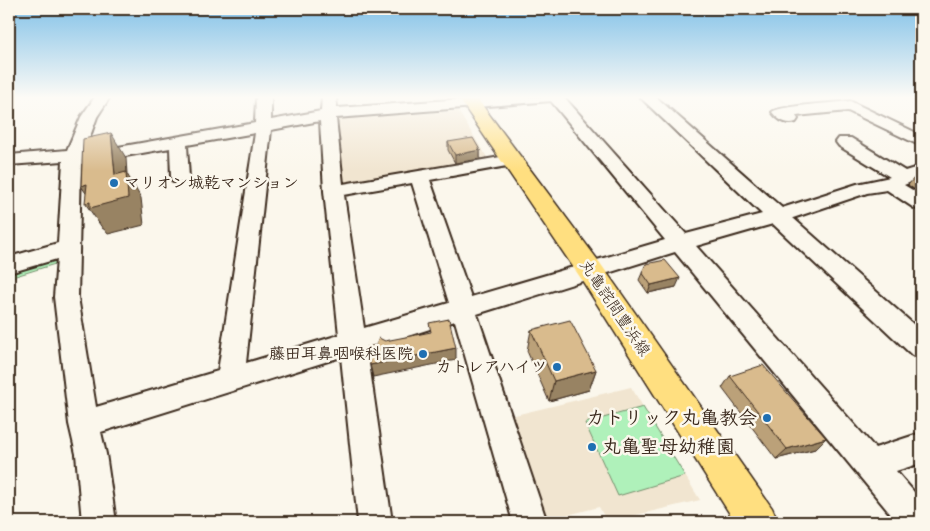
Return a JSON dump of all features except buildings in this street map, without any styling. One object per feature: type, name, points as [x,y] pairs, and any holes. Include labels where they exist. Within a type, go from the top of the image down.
[{"type":"main road","name":"丸亀詫間豊浜線","points":[[485,122],[590,270],[758,522]]},
{"type":"street","points":[[88,122],[73,158],[66,297],[84,424],[91,454],[99,522]]},
{"type":"street","points":[[231,378],[259,172],[263,122]]},
{"type":"street","points":[[9,160],[73,158],[263,127],[279,122]]},
{"type":"street","points":[[330,122],[334,191],[375,522]]},
{"type":"street","points":[[577,122],[918,522]]},
{"type":"street","points":[[674,122],[921,347]]},
{"type":"street","points":[[882,122],[921,141]]},
{"type":"street","points":[[178,141],[180,178]]},
{"type":"street","points":[[845,142],[905,178],[921,204]]},
{"type":"street","points":[[334,191],[512,160]]},
{"type":"street","points":[[418,176],[464,308],[530,522]]},
{"type":"street","points":[[84,424],[680,243],[779,216],[864,188],[905,178]]},
{"type":"street","points":[[9,265],[67,248]]},
{"type":"street","points":[[870,465],[921,448]]},
{"type":"shaded area","points":[[335,122],[465,122],[490,162],[344,185]]},
{"type":"shaded area","name":"丸亀聖母幼稚園","points":[[631,387],[700,500],[607,522],[599,507],[540,522],[507,417]]},
{"type":"green space","points":[[48,258],[56,259],[55,264],[9,278],[9,269]]},
{"type":"green space","points":[[643,407],[685,476],[618,496],[585,423]]},
{"type":"place","name":"マリオン城乾マンション","points":[[114,183]]},
{"type":"place","name":"藤田耳鼻咽喉科医院","points":[[423,354]]},
{"type":"place","name":"カトレアハイツ","points":[[557,367]]},
{"type":"place","name":"カトリック丸亀教会","points":[[767,418]]},
{"type":"place","name":"丸亀聖母幼稚園","points":[[592,447]]}]
